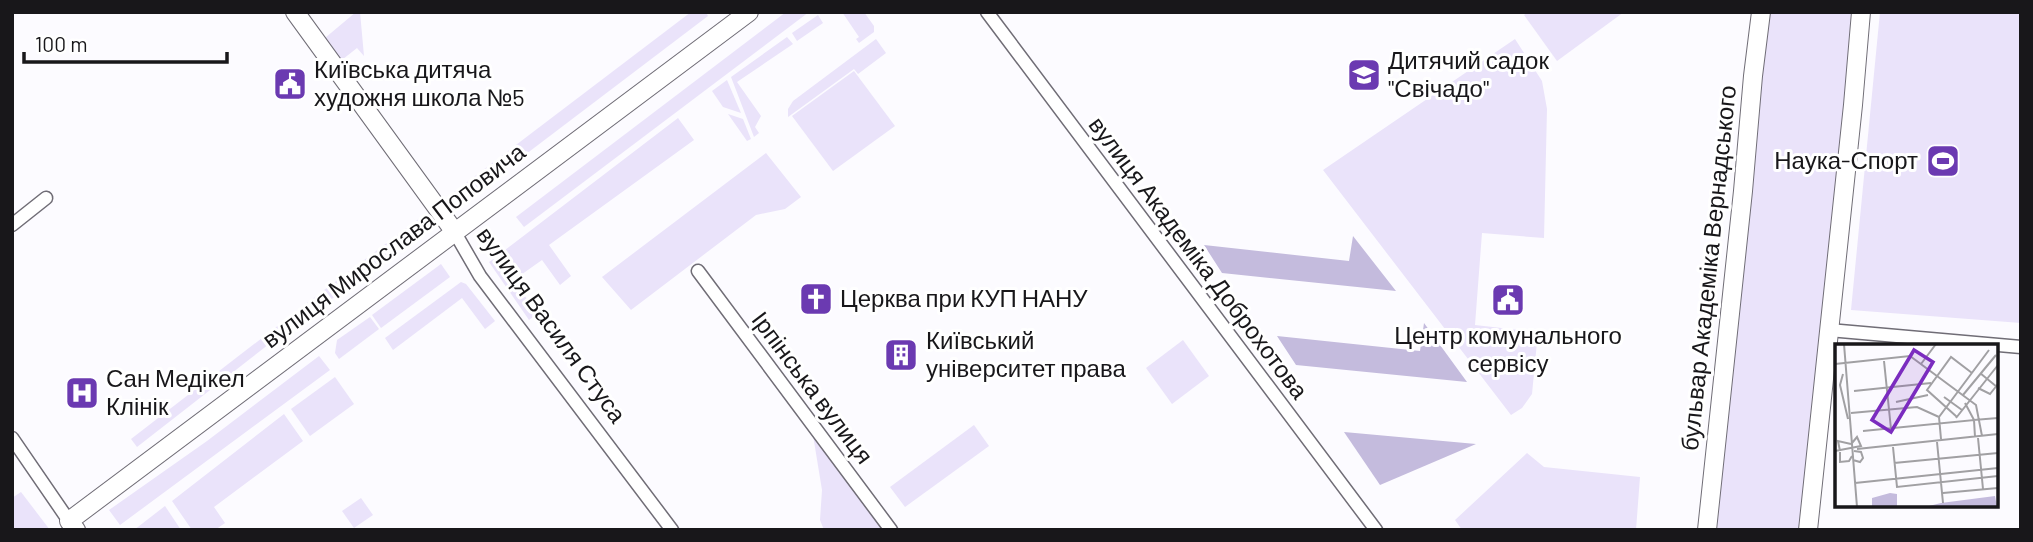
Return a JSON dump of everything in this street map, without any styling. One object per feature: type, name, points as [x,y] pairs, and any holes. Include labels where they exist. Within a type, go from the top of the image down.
[{"type":"street","name":"вулиця Василя Стуса","points":[[295,12],[454,231],[474,268],[672,530]]},
{"type":"street","name":"вулиця Мирослава Поповича","points":[[72,525],[454,231],[749,12]]},
{"type":"street","name":"вулиця Академіка Доброхотова","points":[[987,12],[1376,530]]},
{"type":"street","name":"бульвар Академіка Вернадського","points":[[1707,530],[1753,76],[1762,12]]},
{"type":"street","points":[[1808,530],[1861,12]]},
{"type":"street","points":[[12,225],[46,198]]},
{"type":"street","name":"Ірпінська вулиця","points":[[698,271],[891,530]]},
{"type":"street","points":[[1829,330],[1987,344]]},
{"type":"street","points":[[1998,345],[2021,347]]},
{"type":"street","points":[[12,438],[72,525]]},
{"type":"shaded area","points":[[356,12],[360,12],[364,56],[357,48],[338,63],[324,44],[325,38]]},
{"type":"shaded area","points":[[691,12],[706,12],[708,16],[467,199],[454,192]]},
{"type":"shaded area","points":[[786,12],[809,12],[524,227],[516,217]]},
{"type":"shaded area","points":[[842,12],[864,12],[874,26],[874,32],[859,43],[856,39],[859,37]]},
{"type":"shaded area","points":[[1528,12],[1624,12],[1557,61],[1524,15]]},
{"type":"shaded area","points":[[1767,12],[1851,12],[1847,73],[1801,530],[1717,530]]},
{"type":"shaded area","name":"Наука-Спорт","points":[[1880,12],[2021,12],[2021,323],[1851,310]]},
{"type":"shaded area","points":[[818,15],[823,23],[797,41],[792,33]]},
{"type":"shaded area","points":[[787,37],[793,44],[737,82],[761,116],[755,127],[759,133],[754,137],[731,77]]},
{"type":"shaded area","points":[[876,39],[886,53],[858,74],[854,69],[788,117],[788,109],[793,101]]},
{"type":"shaded area","points":[[1515,39],[1542,81],[1547,109],[1544,238],[1482,233],[1475,325],[1538,332],[1532,394],[1522,408],[1511,415],[1323,170]]},
{"type":"shaded area","points":[[854,71],[895,126],[833,171],[792,116]]},
{"type":"shaded area","points":[[727,80],[741,113],[723,107],[712,91]]},
{"type":"shaded area","points":[[728,114],[743,119],[751,139],[747,141]]},
{"type":"shaded area","points":[[678,118],[694,140],[549,245],[571,276],[560,285],[542,260],[518,277],[501,253]]},
{"type":"shaded area","points":[[766,153],[801,197],[785,209],[756,215],[631,310],[602,277]]},
{"type":"shaded area","points":[[424,215],[424,230],[313,313],[307,303]]},
{"type":"shaded area","points":[[1353,236],[1396,291],[1222,273],[1204,245],[1349,261]]},
{"type":"shaded area","points":[[498,256],[537,314],[529,320],[489,262]]},
{"type":"shaded area","points":[[441,264],[450,277],[381,328],[372,315]]},
{"type":"shaded area","points":[[461,282],[466,284],[495,321],[485,329],[462,298],[393,350],[385,338]]},
{"type":"shaded area","points":[[370,317],[379,329],[339,359],[335,353],[337,340]]},
{"type":"shaded area","points":[[284,321],[287,330],[137,447],[131,439]]},
{"type":"shaded area","points":[[1424,323],[1467,382],[1296,365],[1277,336],[1420,351]]},
{"type":"shaded area","points":[[1183,340],[1209,376],[1172,404],[1146,368]]},
{"type":"shaded area","points":[[319,356],[330,370],[120,525],[109,510],[207,441]]},
{"type":"shaded area","points":[[335,377],[354,404],[310,436],[291,409]]},
{"type":"shaded area","points":[[284,414],[303,441],[214,507],[225,523],[215,530],[192,530],[172,501]]},
{"type":"shaded area","points":[[811,423],[882,530],[824,530],[820,520],[822,490]]},
{"type":"shaded area","points":[[974,425],[989,446],[905,507],[890,487]]},
{"type":"shaded area","points":[[1344,432],[1476,444],[1380,485]]},
{"type":"shaded area","points":[[1527,453],[1544,467],[1640,477],[1636,530],[1462,530],[1455,520]]},
{"type":"shaded area","points":[[21,492],[50,530],[12,530],[12,498]]},
{"type":"shaded area","points":[[361,498],[373,515],[354,528],[342,511]]},
{"type":"shaded area","points":[[165,506],[181,530],[134,530]]},
{"type":"place","name":"Дитячий садок \"Свічадо\"","points":[[1364,75]]},
{"type":"place","name":"Київська дитяча художня школа №5","points":[[290,84]]},
{"type":"place","name":"Наука-Спорт","points":[[1943,161]]},
{"type":"place","name":"Церква при КУП НАНУ","points":[[816,299]]},
{"type":"place","name":"Центр комунального сервісу","points":[[1508,300]]},
{"type":"place","name":"Київський університет права","points":[[901,355]]},
{"type":"place","name":"Сан Медікел Клінік","points":[[82,393]]}]
